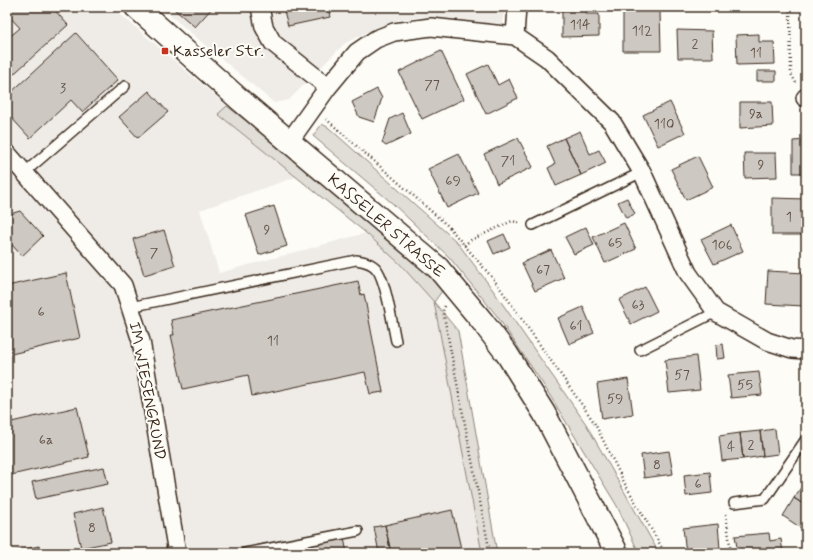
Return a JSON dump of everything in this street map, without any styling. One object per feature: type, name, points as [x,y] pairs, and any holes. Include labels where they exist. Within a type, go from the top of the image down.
[{"type":"main road","name":"KASSELER STRASSE","points":[[136,7],[289,142],[438,268],[507,354],[544,413],[617,553]]},
{"type":"street","points":[[260,7],[264,27],[273,43],[328,87]]},
{"type":"street","points":[[515,36],[517,7]]},
{"type":"street","points":[[289,142],[328,87],[358,52],[376,39],[394,32],[431,28],[515,36],[547,58],[612,122],[642,172],[688,273],[716,312],[767,341],[792,350],[806,350]]},
{"type":"street","name":"IM WIESENGRUND","points":[[7,153],[123,285],[140,341],[177,553]]},
{"type":"lane","points":[[24,173],[125,86]]},
{"type":"lane","points":[[533,225],[642,172]]},
{"type":"lane","points":[[130,308],[356,260],[368,262],[378,270],[384,286],[396,341]]},
{"type":"lane","points":[[640,350],[716,312]]},
{"type":"lane","points":[[734,502],[765,499],[806,439]]},
{"type":"lane","points":[[245,553],[358,531]]},
{"type":"path","points":[[790,7],[791,74],[806,97]]},
{"type":"path","points":[[314,108],[448,226],[495,281],[594,422],[625,484],[665,553]]},
{"type":"path","points":[[464,245],[471,240],[512,221],[533,225]]},
{"type":"path","points":[[454,288],[443,311],[490,553]]},
{"type":"path","points":[[731,553],[726,513],[734,502]]},
{"type":"shaded area","points":[[7,7],[112,7],[227,106],[219,114],[296,177],[200,210],[219,273],[366,233],[399,263],[434,302],[482,553],[7,553]]},
{"type":"shaded area","points":[[160,7],[505,7],[502,24],[421,17],[398,20],[375,28],[344,44],[289,100],[274,103]]},
{"type":"shaded area","points":[[227,106],[301,164],[418,264],[442,291],[434,302],[399,263],[366,233],[218,114]]},
{"type":"shaded area","points":[[322,124],[329,128],[457,242],[490,286],[586,424],[659,553],[639,553],[617,506],[543,384],[497,316],[449,257],[392,203],[313,136]]},
{"type":"shaded area","points":[[434,302],[458,331],[497,553],[482,553]]},
{"type":"building","points":[[7,7],[52,7],[68,25],[7,80],[7,39],[20,28],[7,14]]},
{"type":"building","points":[[176,7],[213,7],[195,27],[174,9]]},
{"type":"building","points":[[283,7],[328,7],[330,17],[288,26]]},
{"type":"building","points":[[562,7],[586,7],[586,14],[599,14],[599,36],[562,37]]},
{"type":"building","points":[[660,11],[661,51],[623,51],[623,12]]},
{"type":"building","points":[[677,30],[712,31],[713,58],[678,58]]},
{"type":"building","points":[[76,33],[118,80],[82,112],[71,100],[30,138],[7,113],[7,96]]},
{"type":"building","points":[[759,34],[759,42],[774,42],[775,64],[737,65],[736,35]]},
{"type":"building","points":[[441,51],[464,99],[422,119],[399,72]]},
{"type":"building","points":[[488,64],[498,85],[509,79],[518,98],[486,114],[467,74]]},
{"type":"building","points":[[757,71],[776,71],[776,81],[757,81]]},
{"type":"building","points":[[377,89],[382,98],[374,122],[359,117],[352,102]]},
{"type":"building","points":[[149,91],[168,112],[138,138],[119,117]]},
{"type":"building","points":[[670,102],[685,133],[658,146],[643,115]]},
{"type":"building","points":[[740,102],[772,102],[773,126],[740,128]]},
{"type":"building","points":[[402,113],[411,134],[386,146],[382,143],[390,119]]},
{"type":"building","points":[[580,131],[590,154],[599,150],[606,163],[581,175],[564,138]]},
{"type":"building","points":[[518,138],[533,167],[497,184],[484,154]]},
{"type":"building","points":[[564,138],[581,175],[556,186],[548,168],[555,164],[547,146]]},
{"type":"building","points":[[806,140],[806,173],[793,173],[793,141]]},
{"type":"building","points":[[744,153],[776,153],[777,177],[745,178]]},
{"type":"building","points":[[459,154],[478,193],[447,208],[428,169]]},
{"type":"building","points":[[698,156],[713,187],[686,200],[671,169]]},
{"type":"building","points":[[627,198],[635,214],[626,218],[618,202]]},
{"type":"building","points":[[772,198],[806,199],[806,235],[772,235]]},
{"type":"building","points":[[274,206],[287,246],[259,255],[246,215]]},
{"type":"building","points":[[20,211],[43,236],[22,256],[12,245],[7,246],[7,215]]},
{"type":"building","points":[[624,223],[636,249],[605,263],[593,237]]},
{"type":"building","points":[[731,225],[743,251],[714,264],[701,239]]},
{"type":"building","points":[[586,227],[594,245],[574,254],[565,237]]},
{"type":"building","points":[[164,230],[175,266],[144,275],[133,239]]},
{"type":"building","points":[[504,234],[510,247],[494,254],[488,241]]},
{"type":"building","points":[[551,250],[564,278],[535,291],[522,263]]},
{"type":"building","points":[[768,271],[805,273],[804,306],[766,304]]},
{"type":"building","points":[[66,273],[80,338],[7,355],[7,286]]},
{"type":"building","points":[[358,281],[361,295],[364,294],[383,392],[370,394],[365,372],[252,396],[248,375],[183,389],[171,335],[174,335],[171,320]]},
{"type":"building","points":[[645,287],[657,311],[631,324],[619,300]]},
{"type":"building","points":[[583,307],[594,333],[569,344],[558,318]]},
{"type":"building","points":[[723,344],[725,358],[717,359],[716,345]]},
{"type":"building","points":[[696,356],[700,390],[669,393],[665,360]]},
{"type":"building","points":[[759,372],[762,395],[731,398],[728,375]]},
{"type":"building","points":[[628,379],[633,414],[602,419],[597,384]]},
{"type":"building","points":[[77,407],[89,457],[7,476],[7,423]]},
{"type":"building","points":[[775,429],[778,454],[763,456],[760,431]]},
{"type":"building","points":[[760,431],[763,456],[743,459],[740,433]]},
{"type":"building","points":[[740,433],[743,459],[722,461],[719,436]]},
{"type":"building","points":[[669,451],[673,474],[644,478],[641,455]]},
{"type":"building","points":[[104,467],[108,484],[36,499],[32,482]]},
{"type":"building","points":[[710,472],[712,493],[686,496],[684,475]]},
{"type":"building","points":[[806,480],[806,506],[794,498]]},
{"type":"building","points":[[794,498],[806,506],[806,521],[801,528],[783,516]]},
{"type":"building","points":[[103,507],[111,542],[81,548],[73,514]]},
{"type":"building","points":[[452,510],[462,553],[391,553],[385,525]]},
{"type":"building","points":[[718,524],[720,549],[686,553],[683,528]]},
{"type":"building","points":[[385,525],[391,553],[379,553],[374,527]]},
{"type":"building","points":[[769,533],[770,541],[781,539],[783,553],[738,553],[735,536]]},
{"type":"building","points":[[344,538],[347,553],[275,553]]},
{"type":"building","points":[[39,546],[41,553],[9,553]]},
{"type":"place","name":"Kasseler Str.","points":[[165,51]]}]
